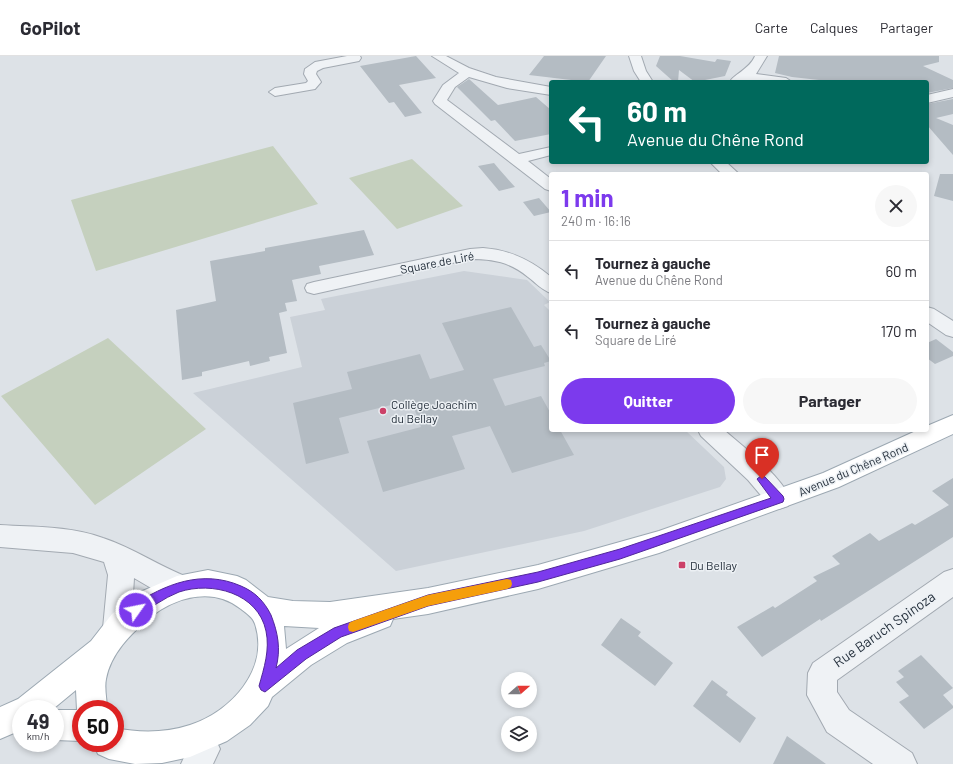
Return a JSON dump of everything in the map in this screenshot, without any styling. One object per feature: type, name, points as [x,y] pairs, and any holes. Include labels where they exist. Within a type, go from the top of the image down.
[{"type":"main road","name":"Avenue du Chêne Rond","points":[[262,609],[293,614],[330,615],[428,601],[538,577],[620,554],[831,480],[953,424]]},
{"type":"main road","points":[[39,700],[109,639],[136,610],[158,595],[180,586],[205,583],[228,586],[247,594],[262,609],[272,631],[273,657],[265,686],[250,710],[229,732],[200,756],[152,761],[123,754]]},
{"type":"main road","name":"Avenue du Chêne Rond","points":[[265,686],[301,655],[338,632],[428,601]]},
{"type":"main road","points":[[90,700],[92,676],[109,639]]},
{"type":"main road","points":[[0,724],[12,718]]},
{"type":"main road","points":[[0,731],[12,728]]},
{"type":"street","points":[[275,92],[310,86],[315,82],[310,74],[311,69],[319,65],[354,57],[369,56]]},
{"type":"street","points":[[438,56],[467,73],[511,85],[549,91]]},
{"type":"street","points":[[635,56],[640,71],[646,80]]},
{"type":"street","points":[[738,80],[747,76],[759,63],[761,56]]},
{"type":"street","points":[[467,73],[444,91],[440,101],[549,185]]},
{"type":"street","points":[[747,76],[773,80]]},
{"type":"street","points":[[929,99],[953,93]]},
{"type":"street","points":[[516,160],[549,152]]},
{"type":"street","points":[[719,164],[729,172]]},
{"type":"street","name":"Square de Liré","points":[[314,288],[470,254],[487,253],[505,255],[520,263],[549,285]]},
{"type":"street","points":[[929,315],[953,330]]},
{"type":"street","points":[[711,432],[756,473],[779,499]]},
{"type":"street","points":[[0,536],[101,547],[160,579],[180,586]]},
{"type":"street","points":[[109,639],[121,575],[115,554]]},
{"type":"street","name":"Rue Baruch Spinoza","points":[[901,764],[838,721],[822,695],[823,672],[953,581]]},
{"type":"shaded area","name":"Collège Joachim du Bellay","points":[[464,271],[527,280],[549,301],[544,305],[549,310],[549,432],[687,432],[724,467],[726,479],[720,487],[584,531],[396,571],[193,393],[302,367],[290,317],[325,310],[321,299]]},
{"type":"green space","points":[[273,146],[318,204],[96,271],[71,200]]},
{"type":"green space","points":[[412,159],[463,206],[397,229],[349,178]]},
{"type":"green space","points":[[108,338],[206,429],[95,505],[1,396]]},
{"type":"building","points":[[416,56],[436,78],[399,85],[422,113],[405,117],[394,102],[389,103],[360,66]]},
{"type":"building","points":[[544,56],[606,56],[589,80],[571,80],[529,75]]},
{"type":"building","points":[[660,56],[680,56],[715,62],[717,59],[731,61],[725,76],[705,80],[692,80],[679,70],[678,80],[672,80],[656,66]]},
{"type":"building","points":[[779,56],[939,56],[939,62],[923,66],[953,80],[953,88],[929,93],[929,80],[819,80],[792,77],[775,73]]},
{"type":"building","points":[[469,79],[498,105],[536,97],[549,108],[549,134],[515,141],[495,120],[491,121],[457,87]]},
{"type":"building","points":[[953,99],[953,114],[936,118],[953,125],[953,155],[929,127],[929,104]]},
{"type":"building","points":[[494,163],[515,187],[499,191],[478,166]]},
{"type":"building","points":[[940,174],[953,174],[953,201],[934,196]]},
{"type":"building","points":[[539,198],[549,210],[549,212],[534,216],[523,202]]},
{"type":"building","points":[[364,230],[374,255],[319,266],[321,274],[292,280],[297,301],[285,303],[287,311],[279,313],[287,353],[269,357],[270,361],[250,366],[249,361],[202,372],[202,376],[182,380],[176,310],[216,301],[210,261],[265,251],[265,248]]},
{"type":"building","points":[[511,307],[534,347],[541,345],[549,358],[549,362],[544,363],[545,366],[493,379],[505,406],[541,396],[549,410],[549,432],[561,432],[574,455],[512,473],[490,426],[452,436],[465,469],[383,492],[367,441],[421,427],[411,400],[339,418],[349,453],[306,464],[293,403],[352,389],[347,372],[420,354],[430,379],[464,370],[442,323]]},
{"type":"building","points":[[936,339],[953,352],[953,356],[935,364],[929,360],[929,342]]},
{"type":"building","points":[[953,478],[953,537],[821,621],[820,619],[762,657],[737,627],[773,606],[775,608],[817,581],[813,577],[840,564],[832,556],[870,533],[879,541],[912,523],[915,525],[949,505],[932,491]]},
{"type":"building","points":[[621,618],[641,632],[638,636],[673,663],[655,686],[601,645]]},
{"type":"building","points":[[921,655],[953,688],[943,695],[953,706],[953,708],[924,729],[899,702],[909,696],[896,682],[904,677],[898,671]]},
{"type":"building","points":[[712,680],[728,692],[726,695],[756,718],[740,743],[693,706]]},
{"type":"building","points":[[787,736],[826,764],[773,764]]},
{"type":"slow traffic","points":[[353,627],[428,601],[507,584]]},
{"type":"place","name":"Collège Joachim du Bellay","points":[[383,411]]},
{"type":"place","name":"Du Bellay","points":[[682,565]]},
{"type":"route","points":[[136,610],[158,595],[180,586],[205,583],[228,586],[247,594],[262,609],[272,631],[273,657],[265,686],[301,655],[338,632],[428,601],[538,577],[620,554],[723,520],[779,499],[762,479]]}]
